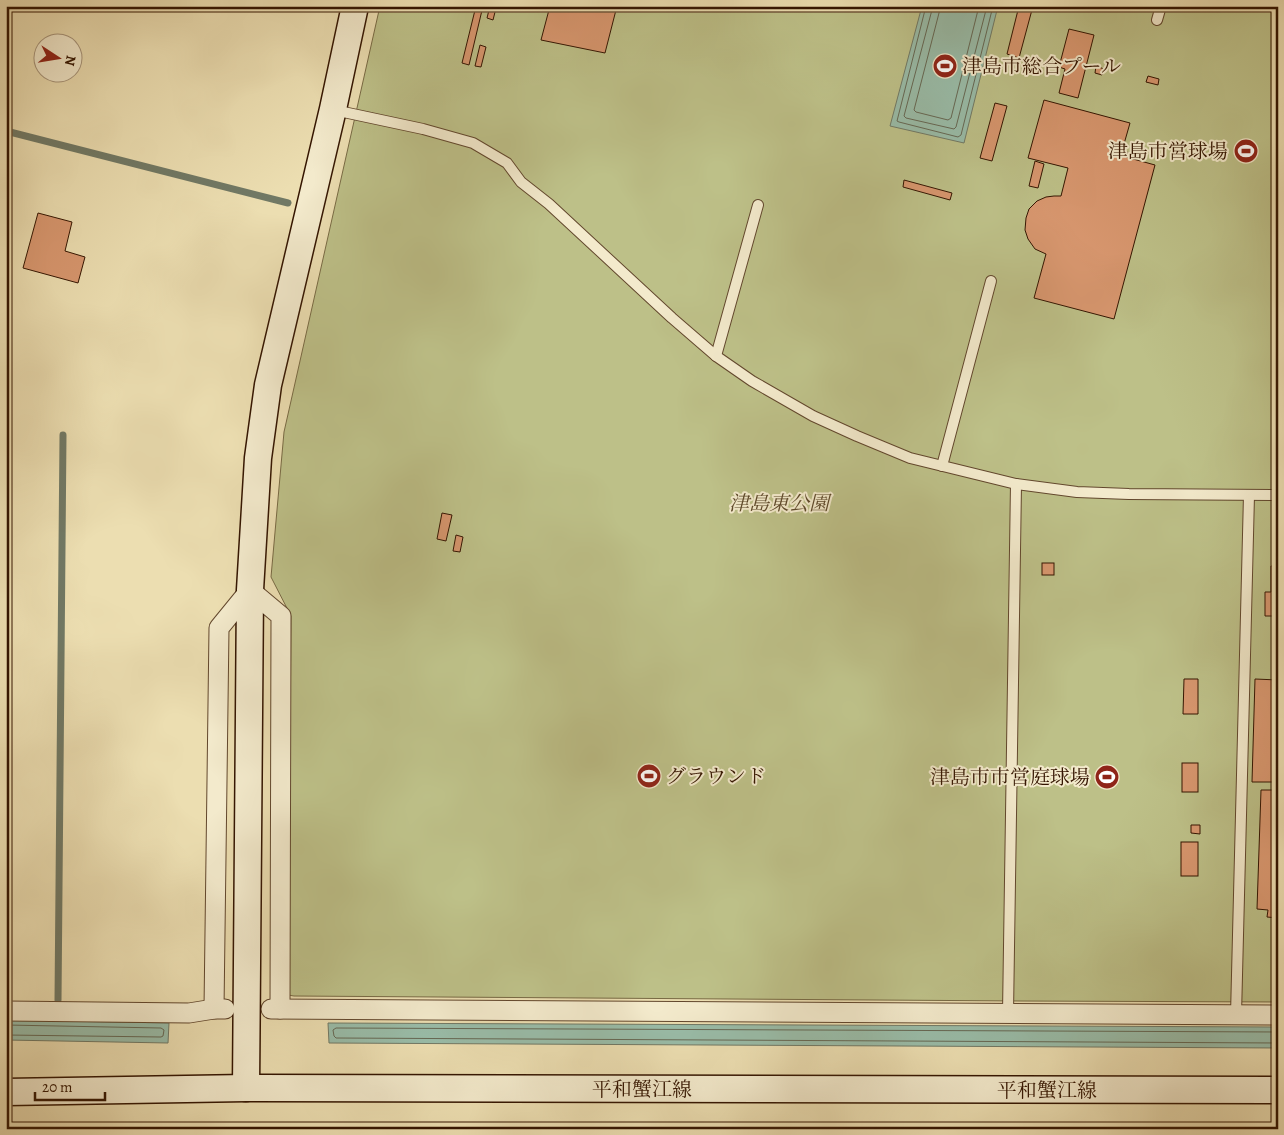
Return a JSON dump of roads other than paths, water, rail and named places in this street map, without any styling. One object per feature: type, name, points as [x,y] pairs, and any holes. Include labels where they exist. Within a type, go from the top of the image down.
[{"type":"main road","points":[[246,1088],[250,590],[258,458],[268,385],[333,109],[355,6]]},
{"type":"main road","name":"平和蟹江線","points":[[6,1092],[246,1088],[1278,1090]]},
{"type":"street","points":[[6,1011],[189,1013],[219,1009],[218,628],[250,590],[281,616],[276,1009],[1278,1015]]},
{"type":"lane","points":[[1157,20],[1161,6]]},
{"type":"lane","points":[[333,109],[474,142],[508,163],[521,182],[549,204],[672,318],[716,356],[752,381],[813,416],[910,458],[1016,484],[1077,492],[1278,495]]},
{"type":"lane","points":[[716,356],[758,205]]},
{"type":"lane","points":[[942,466],[991,281]]},
{"type":"lane","points":[[1008,1013],[1016,484]]},
{"type":"lane","points":[[1236,1015],[1249,495]]},
{"type":"water","name":"津島市総合プール","points":[[922,6],[998,6],[964,143],[890,126]]},
{"type":"water","points":[[6,1020],[169,1023],[168,1043],[6,1040]]},
{"type":"water","points":[[328,1023],[1278,1027],[1278,1048],[329,1043]]},
{"type":"waterway","points":[[6,131],[288,203]]},
{"type":"waterway","points":[[58,1000],[63,435]]},
{"type":"place","name":"津島市総合プール","points":[[945,66]]},
{"type":"place","name":"津島市営球場","points":[[1246,151]]},
{"type":"place","name":"グラウンド","points":[[649,776]]},
{"type":"place","name":"津島市市営庭球場","points":[[1107,777]]},
{"type":"park label","name":"津島東公園","points":[[779,503]]}]
